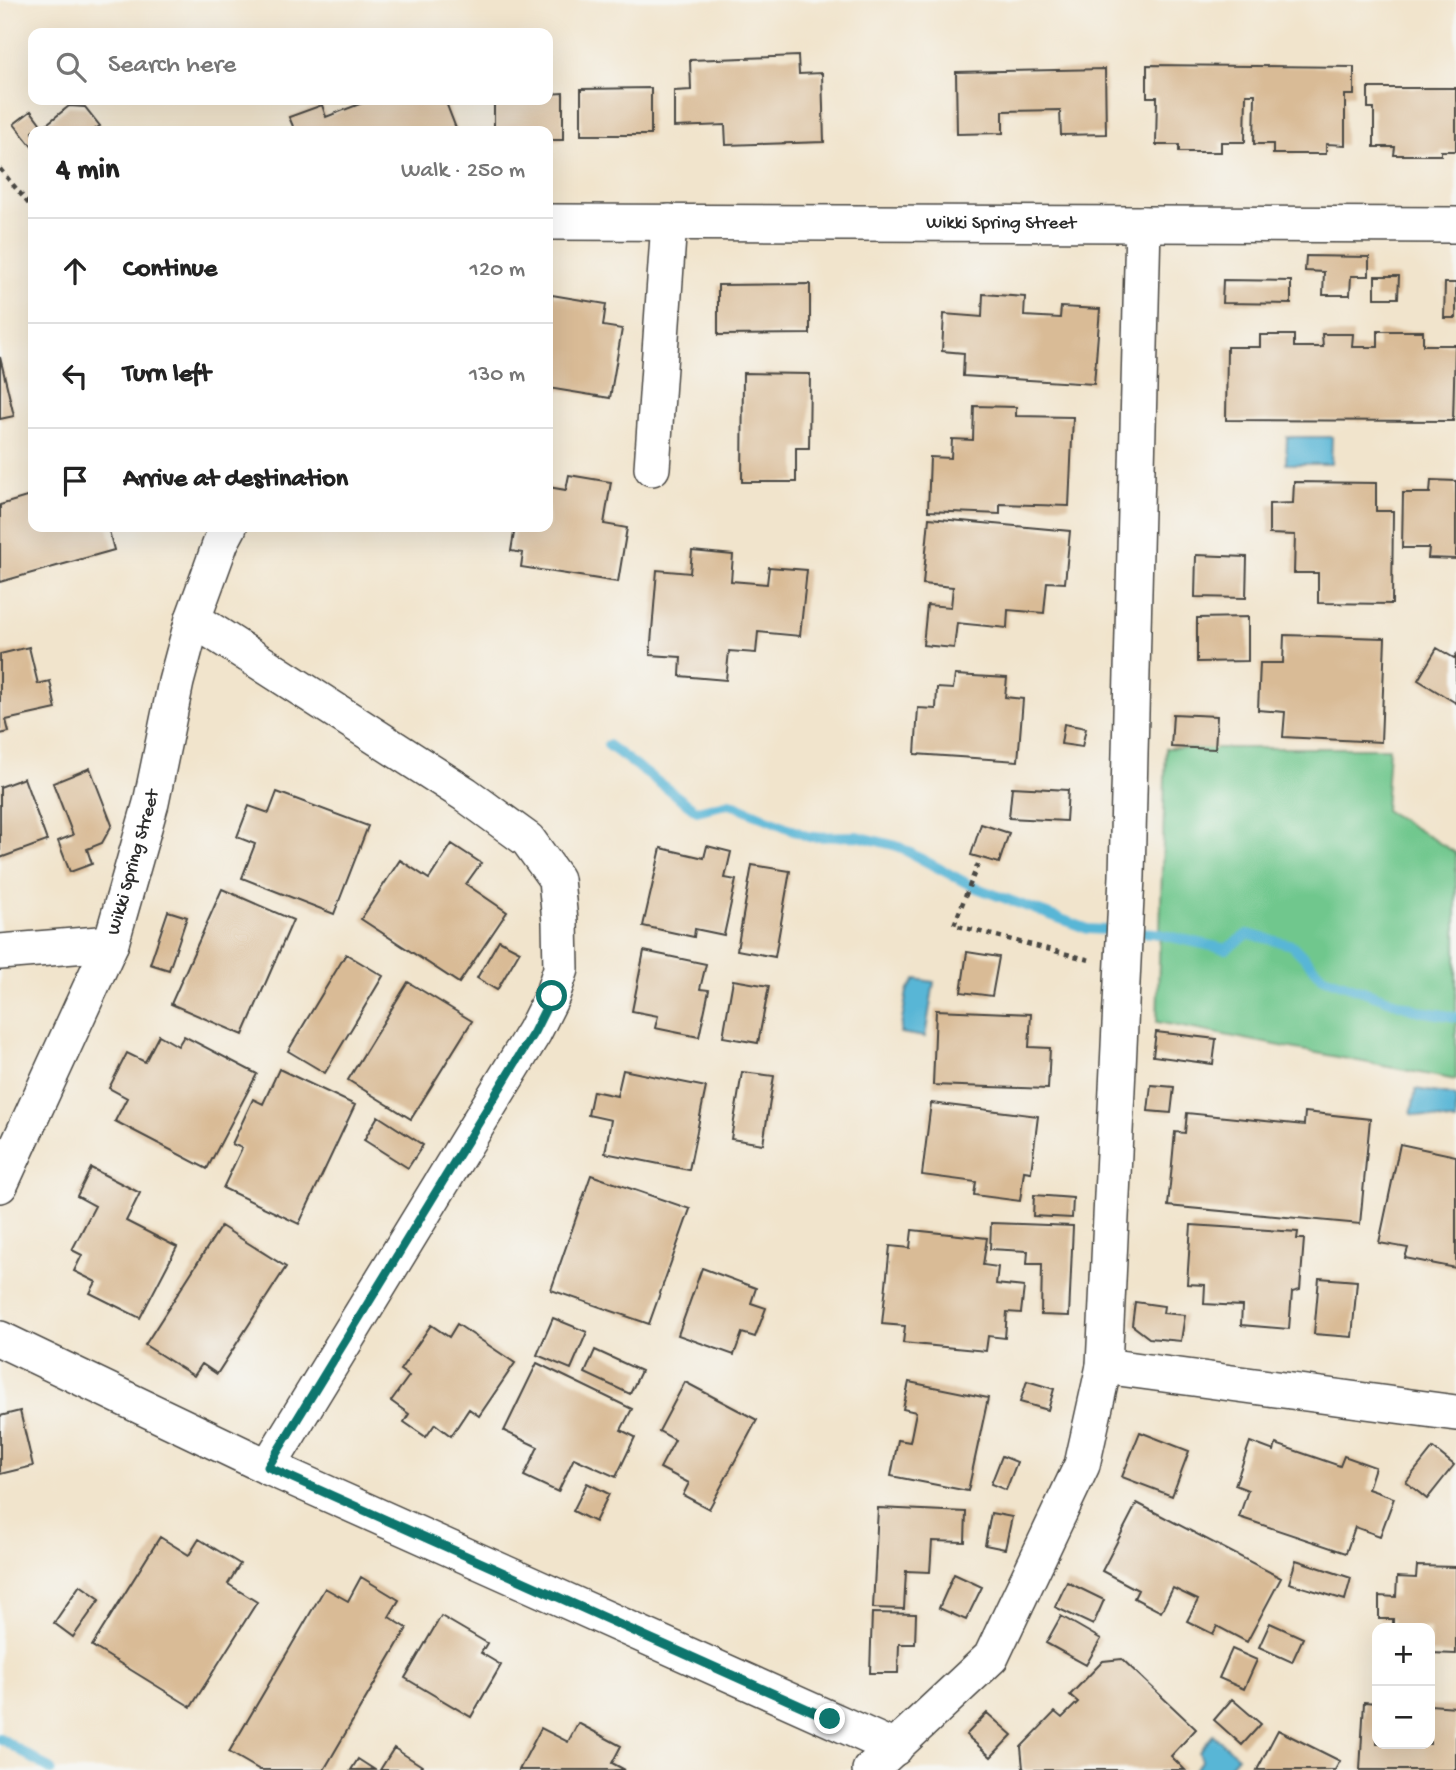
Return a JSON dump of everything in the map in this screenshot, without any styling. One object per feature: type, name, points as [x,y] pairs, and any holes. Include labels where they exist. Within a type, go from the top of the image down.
[{"type":"street","name":"Wikki Spring Street","points":[[553,222],[1456,225]]},
{"type":"street","points":[[652,468],[669,222]]},
{"type":"street","points":[[0,1339],[883,1759],[990,1657],[1082,1465],[1104,1366],[1127,876],[1143,224]]},
{"type":"street","name":"Wikki Spring Street","points":[[0,1185],[111,943],[151,803],[176,682],[193,619],[225,535]]},
{"type":"street","points":[[193,619],[465,794],[528,840],[556,879],[561,922],[561,969],[552,996],[534,1032],[268,1467]]},
{"type":"street","points":[[0,952],[111,943]]},
{"type":"street","points":[[1104,1366],[1456,1413]]},
{"type":"path","points":[[0,169],[28,203]]},
{"type":"path","points":[[978,864],[954,925],[1122,977]]},
{"type":"green space","points":[[1166,748],[1389,748],[1385,810],[1456,853],[1456,1080],[1157,1022]]},
{"type":"water","points":[[1287,437],[1332,437],[1331,464],[1286,464]]},
{"type":"water","points":[[916,979],[934,982],[925,1037],[900,1033],[907,991]]},
{"type":"water","points":[[1416,1089],[1456,1096],[1456,1122],[1411,1114]]},
{"type":"water","points":[[1213,1735],[1238,1756],[1226,1770],[1194,1770],[1202,1761],[1199,1752]]},
{"type":"building","points":[[798,56],[799,74],[822,73],[824,142],[726,145],[725,125],[674,127],[674,91],[691,90],[690,60]]},
{"type":"building","points":[[1147,65],[1354,67],[1354,95],[1345,95],[1345,145],[1326,144],[1326,154],[1273,154],[1273,144],[1254,144],[1255,94],[1246,94],[1245,142],[1221,142],[1221,152],[1179,152],[1179,145],[1156,145],[1157,97],[1147,97]]},
{"type":"building","points":[[1105,69],[1106,134],[1061,135],[1060,110],[1003,111],[1003,133],[957,134],[956,72]]},
{"type":"building","points":[[651,88],[651,135],[581,135],[581,89]]},
{"type":"building","points":[[1368,88],[1456,88],[1456,151],[1441,151],[1441,155],[1394,155],[1395,147],[1374,147],[1374,108],[1368,108]]},
{"type":"building","points":[[563,93],[563,140],[553,140],[553,126],[494,126],[494,105],[553,105],[553,94]]},
{"type":"building","points":[[322,105],[326,117],[357,105],[447,105],[455,126],[293,126],[289,117]]},
{"type":"building","points":[[69,106],[85,107],[100,126],[44,126]]},
{"type":"building","points":[[31,111],[42,126],[28,126],[28,142],[14,124]]},
{"type":"building","points":[[1306,256],[1369,257],[1369,276],[1351,276],[1350,295],[1323,295],[1324,272],[1305,271]]},
{"type":"building","points":[[1375,276],[1399,276],[1398,298],[1375,298]]},
{"type":"building","points":[[1223,280],[1291,281],[1291,304],[1222,303]]},
{"type":"building","points":[[1445,283],[1456,283],[1456,318],[1444,318]]},
{"type":"building","points":[[810,284],[810,334],[718,335],[718,285]]},
{"type":"building","points":[[983,294],[1025,297],[1024,316],[1060,318],[1061,307],[1100,309],[1094,384],[963,376],[964,353],[942,351],[944,314],[982,317]]},
{"type":"building","points":[[553,295],[606,304],[603,326],[622,329],[610,398],[553,389]]},
{"type":"building","points":[[1378,331],[1423,331],[1423,345],[1455,345],[1453,421],[1226,420],[1227,347],[1260,347],[1260,335],[1294,335],[1294,347],[1323,347],[1322,334],[1353,334],[1352,347],[1378,347]]},
{"type":"building","points":[[0,357],[14,416],[0,419]]},
{"type":"building","points":[[743,373],[810,374],[809,448],[796,448],[796,482],[742,482]]},
{"type":"building","points":[[974,406],[1016,407],[1016,416],[1073,417],[1069,506],[1000,504],[1000,514],[928,511],[930,457],[951,458],[952,439],[973,440]]},
{"type":"building","points":[[569,475],[611,482],[604,524],[627,528],[618,582],[521,567],[523,553],[511,551],[514,532],[553,532],[553,488],[566,490]]},
{"type":"building","points":[[1431,480],[1456,481],[1456,559],[1428,558],[1429,548],[1402,548],[1403,493],[1430,493]]},
{"type":"building","points":[[1294,482],[1376,483],[1376,511],[1393,511],[1392,604],[1318,603],[1318,573],[1294,573],[1295,535],[1269,534],[1269,504],[1293,503]]},
{"type":"building","points":[[28,497],[28,532],[109,532],[114,550],[0,582],[0,505]]},
{"type":"building","points":[[929,518],[1070,531],[1065,583],[1047,582],[1044,613],[1008,610],[1007,628],[957,623],[954,648],[923,645],[927,605],[951,607],[953,587],[923,584]]},
{"type":"building","points":[[692,551],[733,555],[731,581],[767,584],[769,567],[807,570],[800,636],[758,632],[756,653],[729,651],[726,680],[680,676],[681,657],[650,655],[657,570],[690,573]]},
{"type":"building","points":[[1196,555],[1247,557],[1246,598],[1195,597]]},
{"type":"building","points":[[1248,617],[1248,661],[1197,662],[1197,618]]},
{"type":"building","points":[[1284,635],[1385,638],[1381,742],[1283,737],[1285,712],[1258,710],[1260,663],[1283,663]]},
{"type":"building","points":[[29,647],[38,684],[50,681],[56,709],[6,720],[9,732],[0,734],[0,654]]},
{"type":"building","points":[[1437,648],[1454,658],[1456,655],[1456,703],[1418,680]]},
{"type":"building","points":[[955,675],[1007,678],[1005,697],[1023,699],[1018,761],[915,754],[918,708],[936,709],[937,688],[953,689]]},
{"type":"building","points":[[1173,714],[1217,716],[1215,749],[1171,747]]},
{"type":"building","points":[[1064,724],[1086,728],[1082,747],[1061,744]]},
{"type":"building","points":[[90,768],[112,825],[102,843],[87,849],[92,864],[70,872],[58,841],[73,835],[53,783]]},
{"type":"building","points":[[24,778],[47,841],[0,858],[0,787]]},
{"type":"building","points":[[1012,787],[1068,790],[1066,821],[1009,818]]},
{"type":"building","points":[[277,792],[368,826],[334,914],[242,878],[255,844],[237,837],[249,806],[269,813]]},
{"type":"building","points":[[981,824],[1009,833],[999,863],[971,855]]},
{"type":"building","points":[[452,844],[481,863],[466,884],[507,912],[459,983],[361,919],[400,860],[429,879]]},
{"type":"building","points":[[707,846],[731,852],[725,878],[736,880],[724,935],[695,929],[694,937],[643,926],[661,848],[704,858]]},
{"type":"building","points":[[752,865],[790,871],[775,957],[737,950]]},
{"type":"building","points":[[222,889],[293,920],[243,1035],[171,1004]]},
{"type":"building","points":[[168,911],[187,917],[169,970],[150,964]]},
{"type":"building","points":[[499,940],[520,951],[497,990],[477,978]]},
{"type":"building","points":[[644,951],[706,964],[700,989],[709,990],[699,1037],[655,1028],[658,1016],[632,1011]]},
{"type":"building","points":[[967,952],[999,957],[992,996],[961,992]]},
{"type":"building","points":[[346,954],[383,976],[325,1073],[288,1051]]},
{"type":"building","points":[[733,980],[769,986],[758,1043],[723,1037]]},
{"type":"building","points":[[408,982],[472,1021],[411,1119],[348,1080]]},
{"type":"building","points":[[936,1010],[1031,1014],[1029,1047],[1050,1048],[1048,1089],[933,1085]]},
{"type":"building","points":[[1156,1032],[1216,1039],[1213,1064],[1153,1056]]},
{"type":"building","points":[[159,1035],[178,1046],[184,1036],[257,1074],[207,1169],[115,1121],[127,1098],[109,1088],[127,1053],[145,1062]]},
{"type":"building","points":[[279,1069],[355,1105],[299,1224],[223,1188],[242,1148],[232,1144],[253,1099],[263,1104]]},
{"type":"building","points":[[623,1070],[706,1087],[689,1170],[605,1153],[611,1120],[588,1115],[593,1091],[617,1096]]},
{"type":"building","points":[[742,1072],[774,1076],[763,1144],[731,1139]]},
{"type":"building","points":[[1151,1085],[1174,1087],[1171,1113],[1148,1111]]},
{"type":"building","points":[[931,1103],[1038,1116],[1031,1172],[1024,1171],[1020,1201],[974,1195],[976,1182],[922,1175]]},
{"type":"building","points":[[1305,1112],[1370,1119],[1360,1224],[1168,1206],[1175,1132],[1185,1133],[1187,1113],[1304,1125]]},
{"type":"building","points":[[378,1116],[423,1145],[408,1168],[364,1140]]},
{"type":"building","points":[[1400,1144],[1456,1156],[1456,1268],[1405,1258],[1408,1248],[1379,1243]]},
{"type":"building","points":[[91,1168],[140,1193],[126,1221],[177,1247],[140,1318],[90,1293],[96,1282],[74,1271],[82,1255],[72,1250],[95,1206],[77,1196]]},
{"type":"building","points":[[591,1175],[690,1209],[649,1324],[551,1290]]},
{"type":"building","points":[[1034,1195],[1073,1198],[1072,1218],[1033,1216]]},
{"type":"building","points":[[991,1223],[1073,1226],[1069,1316],[1041,1315],[1042,1264],[1027,1264],[1028,1251],[990,1249]]},
{"type":"building","points":[[1191,1225],[1298,1232],[1297,1239],[1304,1239],[1300,1290],[1292,1292],[1289,1329],[1241,1325],[1242,1306],[1204,1304],[1205,1285],[1187,1284]]},
{"type":"building","points":[[221,1226],[286,1267],[217,1374],[202,1364],[194,1376],[145,1345]]},
{"type":"building","points":[[912,1230],[987,1238],[983,1265],[998,1267],[996,1284],[1024,1287],[1021,1313],[1007,1312],[1005,1338],[988,1336],[986,1351],[903,1343],[905,1326],[882,1324],[890,1246],[910,1248]]},
{"type":"building","points":[[702,1268],[756,1288],[751,1303],[766,1308],[755,1337],[742,1333],[734,1355],[678,1335]]},
{"type":"building","points":[[1319,1278],[1357,1281],[1352,1337],[1314,1334]]},
{"type":"building","points":[[1135,1302],[1164,1306],[1163,1313],[1185,1315],[1181,1341],[1149,1338],[1132,1325]]},
{"type":"building","points":[[553,1318],[587,1332],[571,1369],[537,1355]]},
{"type":"building","points":[[457,1324],[515,1363],[479,1416],[469,1409],[451,1436],[435,1424],[426,1437],[404,1422],[409,1414],[391,1401],[409,1376],[400,1370],[431,1325],[449,1337]]},
{"type":"building","points":[[595,1350],[641,1371],[630,1394],[585,1373]]},
{"type":"building","points":[[537,1363],[632,1409],[621,1430],[635,1437],[616,1477],[574,1458],[558,1492],[524,1476],[538,1447],[504,1431]]},
{"type":"building","points":[[1027,1381],[1054,1389],[1048,1410],[1020,1402]]},
{"type":"building","points":[[685,1382],[757,1420],[709,1509],[683,1495],[689,1483],[660,1468],[675,1440],[659,1431]]},
{"type":"building","points":[[909,1382],[988,1398],[968,1491],[891,1476],[898,1440],[910,1442],[916,1412],[903,1409]]},
{"type":"building","points":[[20,1411],[33,1466],[0,1474],[0,1416]]},
{"type":"building","points":[[1140,1432],[1189,1451],[1172,1496],[1122,1477]]},
{"type":"building","points":[[1250,1442],[1274,1451],[1276,1444],[1340,1466],[1344,1456],[1375,1467],[1368,1489],[1394,1498],[1380,1536],[1355,1527],[1346,1553],[1239,1517],[1248,1490],[1235,1485]]},
{"type":"building","points":[[1433,1448],[1454,1465],[1427,1499],[1406,1482]]},
{"type":"building","points":[[1002,1456],[1017,1462],[1006,1490],[991,1484]]},
{"type":"building","points":[[587,1483],[609,1494],[595,1522],[573,1511]]},
{"type":"building","points":[[1137,1503],[1281,1578],[1247,1642],[1217,1626],[1213,1634],[1187,1621],[1198,1600],[1173,1588],[1161,1612],[1134,1598],[1138,1590],[1102,1571]]},
{"type":"building","points":[[878,1508],[966,1512],[965,1542],[932,1541],[930,1572],[906,1571],[904,1609],[873,1608]]},
{"type":"building","points":[[991,1513],[1012,1517],[1005,1549],[985,1545]]},
{"type":"building","points":[[160,1537],[189,1555],[199,1539],[240,1564],[228,1584],[257,1602],[191,1707],[92,1646]]},
{"type":"building","points":[[1296,1560],[1351,1578],[1345,1600],[1289,1583]]},
{"type":"building","points":[[1417,1566],[1456,1567],[1456,1654],[1435,1653],[1435,1623],[1393,1623],[1393,1619],[1379,1619],[1379,1596],[1396,1597],[1397,1577],[1416,1578]]},
{"type":"building","points":[[954,1574],[982,1587],[966,1620],[939,1608]]},
{"type":"building","points":[[361,1577],[399,1600],[389,1617],[407,1628],[324,1770],[260,1770],[229,1752],[325,1588],[348,1601]]},
{"type":"building","points":[[1067,1582],[1104,1600],[1093,1625],[1055,1607]]},
{"type":"building","points":[[80,1585],[100,1599],[73,1637],[54,1623]]},
{"type":"building","points":[[872,1613],[916,1614],[915,1644],[899,1644],[898,1673],[870,1673]]},
{"type":"building","points":[[441,1616],[487,1643],[481,1653],[501,1665],[471,1717],[405,1678]]},
{"type":"building","points":[[1061,1616],[1101,1639],[1086,1665],[1046,1643]]},
{"type":"building","points":[[1270,1623],[1303,1638],[1292,1662],[1259,1647]]},
{"type":"building","points":[[1232,1649],[1257,1660],[1244,1689],[1219,1678]]},
{"type":"building","points":[[1122,1659],[1196,1729],[1171,1756],[1185,1770],[1025,1770],[1021,1747],[1055,1712],[1062,1718],[1078,1702],[1070,1695],[1103,1661]]},
{"type":"building","points":[[1232,1699],[1261,1724],[1242,1745],[1214,1720]]},
{"type":"building","points":[[1364,1702],[1372,1703],[1372,1749],[1435,1749],[1435,1705],[1456,1707],[1456,1770],[1360,1770]]},
{"type":"building","points":[[987,1713],[1012,1735],[991,1757],[966,1735]]},
{"type":"building","points":[[578,1723],[621,1746],[612,1763],[625,1770],[519,1770],[541,1728],[568,1742]]},
{"type":"building","points":[[1278,1730],[1340,1761],[1335,1770],[1257,1770]]},
{"type":"building","points":[[394,1748],[422,1766],[420,1770],[380,1770]]},
{"type":"building","points":[[358,1759],[375,1770],[351,1770]]},
{"type":"waterway","points":[[608,745],[697,811],[730,803],[809,837],[857,836],[897,846],[974,887],[1088,929],[1154,933],[1226,949],[1248,934],[1292,945],[1323,977],[1420,1011],[1456,1017]]},
{"type":"waterway","points":[[0,1738],[51,1770]]},
{"type":"route","points":[[552,996],[534,1032],[268,1467],[830,1719]]}]
